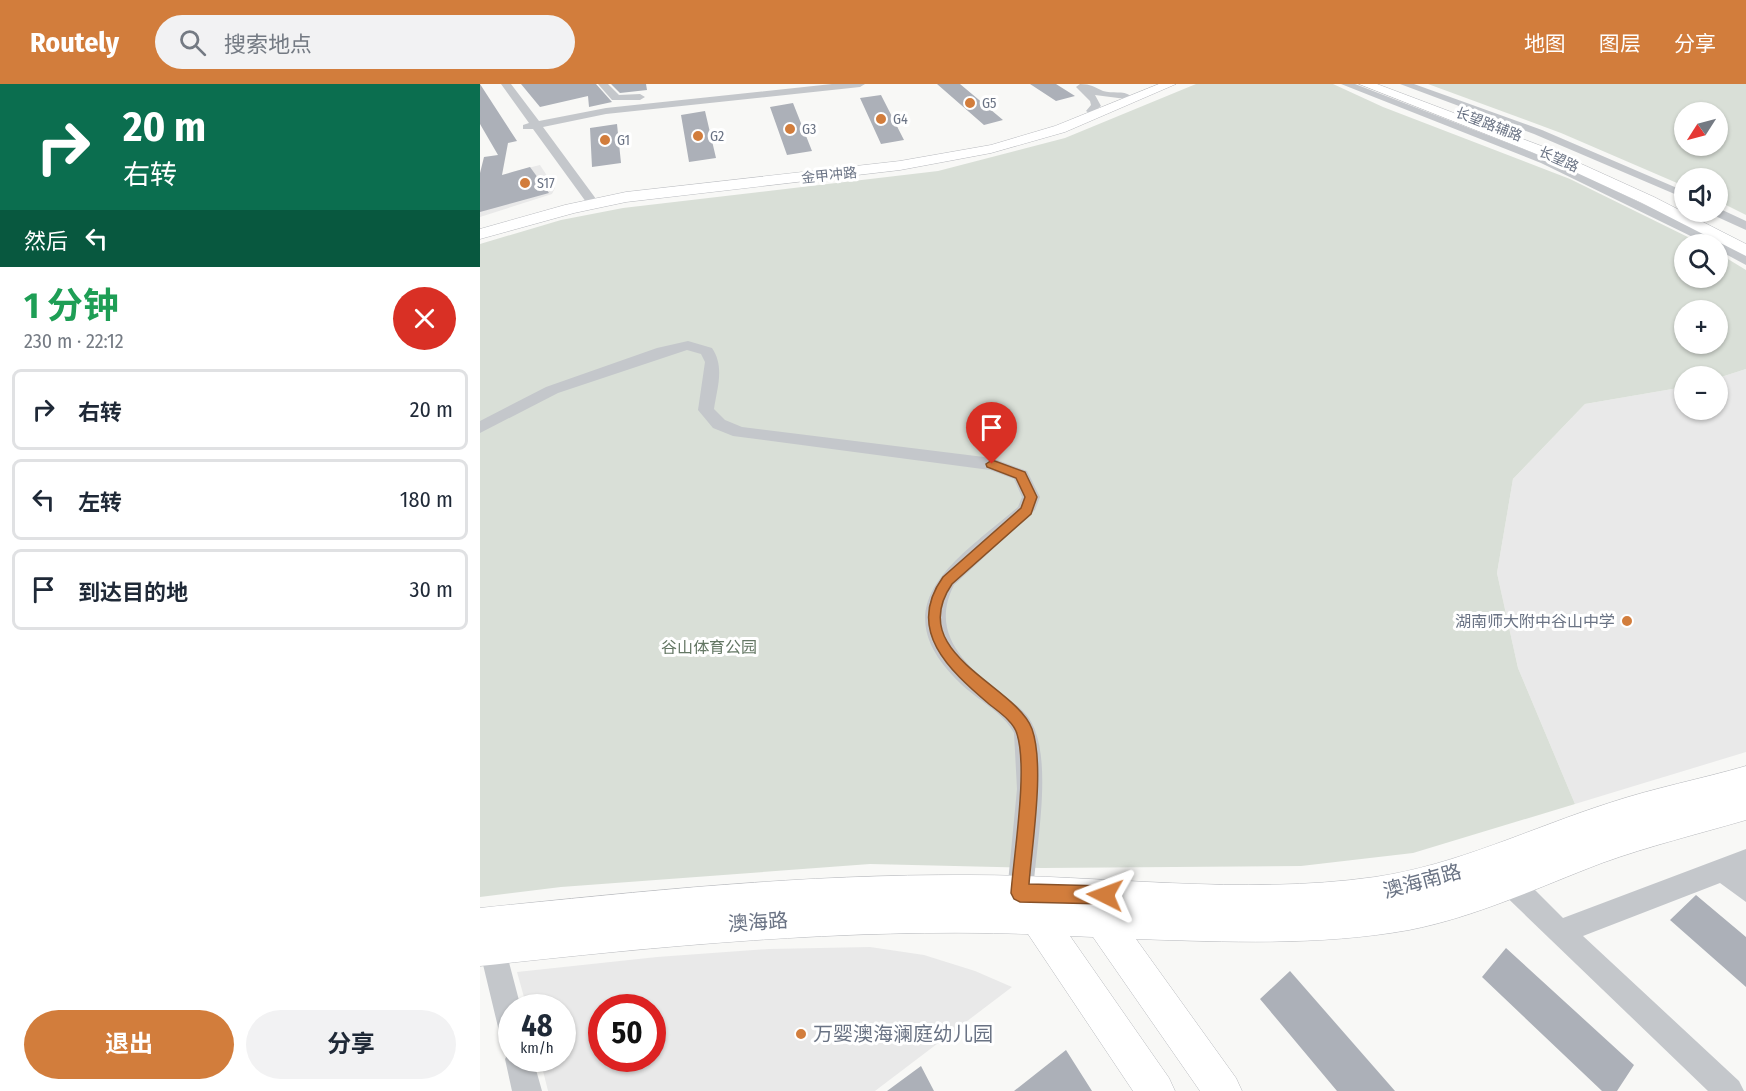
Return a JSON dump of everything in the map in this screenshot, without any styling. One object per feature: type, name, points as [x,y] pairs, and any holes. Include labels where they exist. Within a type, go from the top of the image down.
[{"type":"main road","name":"金甲冲路","points":[[480,227],[638,189],[852,167],[929,156],[1014,138],[1091,111],[1154,84]]},
{"type":"main road","name":"金甲冲路","points":[[480,234],[585,202],[884,169],[965,155],[1044,135],[1170,84]]},
{"type":"main road","name":"长望路","points":[[1365,84],[1507,132],[1552,156],[1668,209],[1746,250]]},
{"type":"main road","name":"长望路","points":[[1389,84],[1674,199]]},
{"type":"main road","points":[[1552,156],[1615,193]]},
{"type":"main road","points":[[1596,156],[1655,190]]},
{"type":"main road","points":[[1719,222],[1746,236]]},
{"type":"main road","name":"澳海南路","points":[[1092,906],[1195,925],[1310,922],[1385,917],[1451,902],[1500,872],[1594,822],[1746,780]]},
{"type":"main road","name":"澳海南路","points":[[1500,872],[1608,846],[1746,805]]},
{"type":"main road","points":[[1029,905],[1156,1091]]},
{"type":"main road","name":"澳海路","points":[[484,940],[818,917],[925,915],[1029,905],[1092,906]]},
{"type":"main road","points":[[1092,906],[1223,1091]]},
{"type":"street","points":[[499,84],[531,124]]},
{"type":"street","points":[[506,84],[585,202]]},
{"type":"street","points":[[603,84],[616,98],[621,99],[697,90]]},
{"type":"street","points":[[531,124],[606,108],[835,84]]},
{"type":"street","points":[[531,124],[596,112],[860,84]]},
{"type":"street","points":[[1076,84],[1095,100],[1096,104],[1091,111]]},
{"type":"street","points":[[1085,84],[1106,96],[1126,96]]},
{"type":"street","name":"长望路辅路","points":[[1346,84],[1545,161],[1695,234]]},
{"type":"street","name":"长望路辅路","points":[[1406,84],[1515,123],[1674,191]]},
{"type":"street","points":[[1728,217],[1746,226]]},
{"type":"street","name":"长望路辅路","points":[[1728,251],[1746,261]]},
{"type":"street","points":[[480,428],[552,390],[669,349],[688,345],[697,346],[711,355],[713,362],[706,410],[719,424],[739,432],[992,464],[1021,475],[1031,497],[1026,510],[948,580],[938,594],[934,611],[936,633],[958,669],[1013,716],[1025,730],[1029,769],[1029,905]]},
{"type":"street","points":[[1559,932],[1735,866],[1746,889]]},
{"type":"street","points":[[1500,872],[1559,932],[1729,1091]]},
{"type":"street","points":[[484,940],[501,994]]},
{"type":"street","points":[[522,1072],[527,1091]]},
{"type":"shaded area","name":"S17","points":[[540,165],[555,188],[552,194],[480,217],[480,201],[512,172]]},
{"type":"shaded area","name":"湖南师大附中谷山中学","points":[[1746,369],[1746,752],[1575,804],[1518,668],[1497,573],[1513,479],[1585,404],[1674,389],[1674,420],[1728,420],[1728,375]]},
{"type":"shaded area","name":"万婴澳海澜庭幼儿园","points":[[870,947],[924,955],[975,971],[1012,987],[875,1091],[548,1091],[543,1072],[576,1072],[576,994],[523,994],[517,972],[657,957],[769,949]]},
{"type":"green space","name":"谷山体育公园","points":[[1196,84],[1333,84],[1383,107],[1570,179],[1682,234],[1674,234],[1674,288],[1728,288],[1728,259],[1746,270],[1746,369],[1728,375],[1728,366],[1674,366],[1674,389],[1585,404],[1513,479],[1497,573],[1518,668],[1575,804],[1413,853],[1301,866],[1042,868],[870,864],[561,887],[480,897],[480,244],[561,220],[623,208],[938,171],[1065,138]]},
{"type":"green space","points":[[1428,84],[1746,84],[1746,215],[1728,206],[1728,168],[1674,168],[1674,182],[1561,133]]},
{"type":"building","points":[[480,84],[517,141],[508,143],[502,175],[530,167],[549,193],[480,212],[480,173],[484,157],[498,155],[480,124]]},
{"type":"building","points":[[521,84],[596,84],[612,102],[589,107],[588,96],[540,107]]},
{"type":"building","points":[[611,84],[646,84],[647,90],[620,93]]},
{"type":"building","name":"G5","points":[[937,84],[960,84],[1003,120],[984,125]]},
{"type":"building","points":[[1030,84],[1056,84],[1075,96],[1056,101]]},
{"type":"building","name":"G4","points":[[881,95],[904,140],[881,144],[860,98]]},
{"type":"building","name":"G3","points":[[793,103],[812,151],[787,155],[770,107]]},
{"type":"building","name":"G2","points":[[705,111],[716,158],[689,162],[681,115]]},
{"type":"building","name":"G1","points":[[617,124],[621,163],[592,167],[590,128]]},
{"type":"building","points":[[1696,895],[1746,937],[1746,987],[1670,920]]},
{"type":"building","points":[[1506,948],[1634,1065],[1617,1091],[1602,1091],[1482,977]]},
{"type":"building","points":[[1290,971],[1395,1091],[1337,1091],[1260,999]]},
{"type":"building","points":[[1066,1050],[1092,1091],[1014,1091]]},
{"type":"building","points":[[921,1066],[934,1091],[887,1091]]},
{"type":"place","name":"G5","points":[[970,103]]},
{"type":"place","name":"G4","points":[[881,119]]},
{"type":"place","name":"G3","points":[[790,129]]},
{"type":"place","name":"G2","points":[[698,136]]},
{"type":"place","name":"G1","points":[[605,140]]},
{"type":"place","name":"S17","points":[[525,183]]},
{"type":"place","name":"湖南师大附中谷山中学","points":[[1627,621]]},
{"type":"place","name":"万婴澳海澜庭幼儿园","points":[[801,1034]]},
{"type":"route","points":[[992,464],[1008,468],[1021,475],[1031,497],[1026,510],[948,580],[938,594],[934,611],[936,633],[946,653],[958,669],[1013,716],[1025,730],[1029,769],[1020,893],[1105,895]]}]
